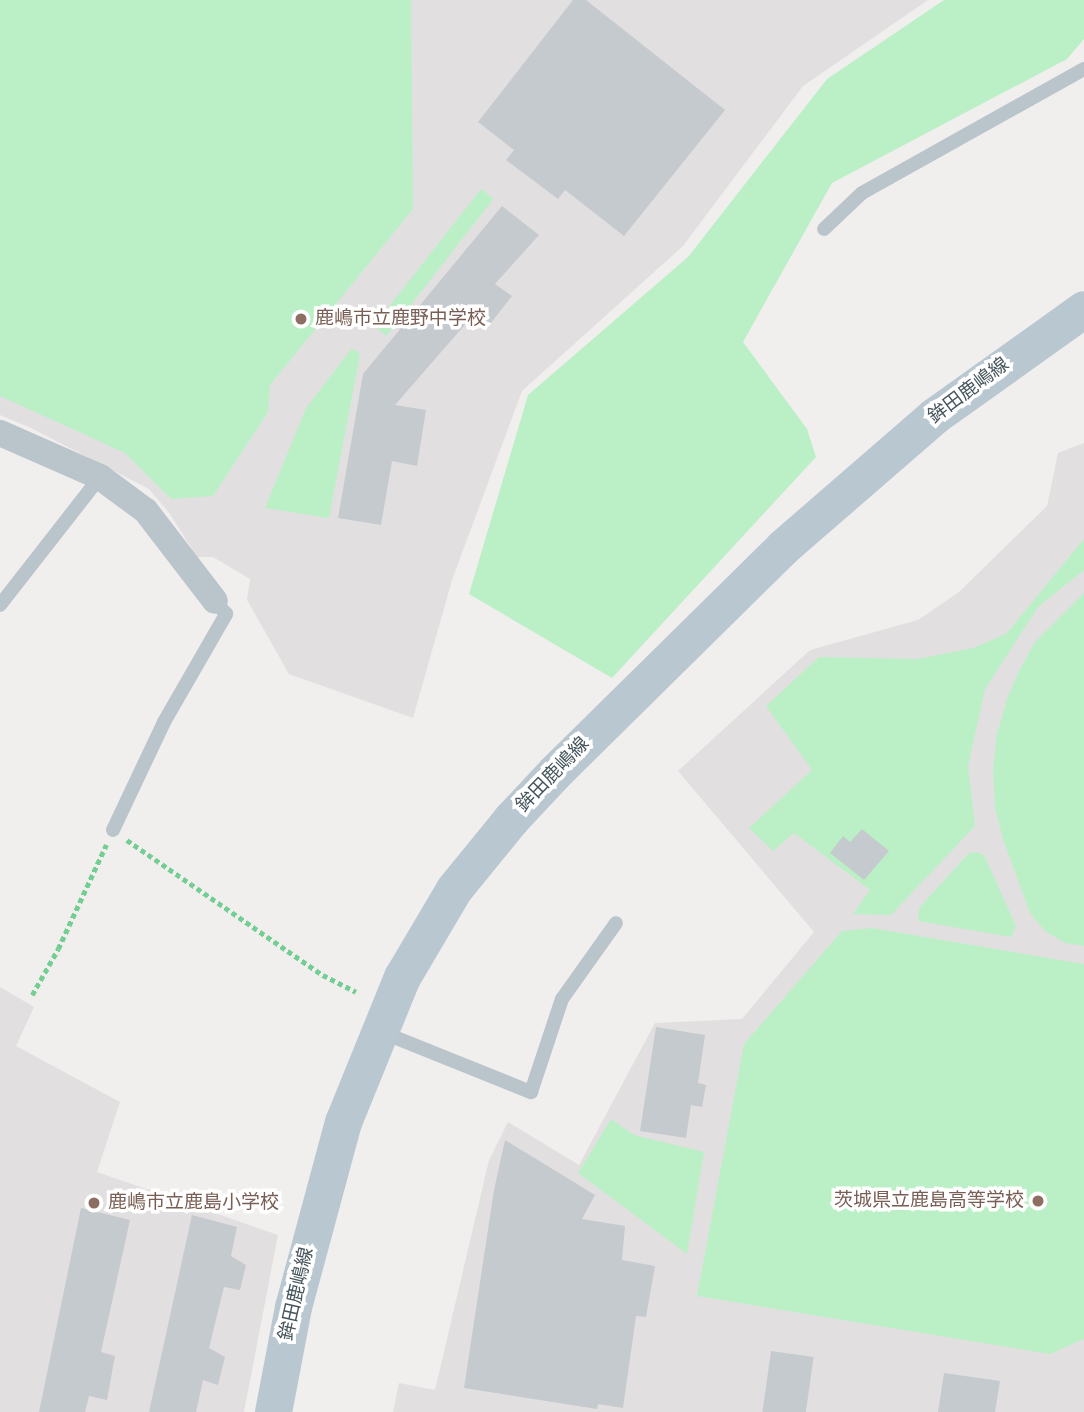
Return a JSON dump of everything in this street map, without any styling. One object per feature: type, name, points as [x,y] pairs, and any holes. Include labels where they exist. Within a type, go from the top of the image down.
[{"type":"main road","name":"鉾田鹿嶋線","points":[[273,1412],[293,1307],[317,1209],[343,1122],[378,1030],[419,944],[454,889],[511,819],[555,772],[782,547],[934,416],[1084,309]]},
{"type":"street","points":[[0,433],[100,477],[146,511],[215,601]]},
{"type":"lane","points":[[824,229],[862,193],[1084,69]]},
{"type":"lane","points":[[0,606],[100,477]]},
{"type":"lane","points":[[113,830],[164,722],[226,614],[215,601]]},
{"type":"lane","points":[[378,1030],[531,1092],[562,999],[616,923]]},
{"type":"path","points":[[32,995],[58,949],[113,830],[323,975],[356,992]]},
{"type":"shaded area","name":"鹿嶋市立鹿野中学校","points":[[0,0],[928,0],[803,86],[683,246],[522,391],[452,580],[413,718],[289,674],[247,600],[250,579],[213,557],[197,557],[170,514],[149,489],[31,428],[0,415]]},
{"type":"shaded area","points":[[1084,443],[1084,1412],[393,1412],[399,1383],[435,1390],[489,1160],[508,1122],[579,1165],[655,1023],[742,1019],[814,932],[678,771],[810,650],[918,620],[959,592],[1047,506],[1058,453]]},
{"type":"shaded area","name":"鹿嶋市立鹿島小学校","points":[[0,987],[34,1007],[16,1046],[120,1102],[97,1172],[278,1235],[244,1412],[0,1412]]},
{"type":"green space","points":[[0,0],[411,0],[413,209],[270,385],[268,412],[213,496],[171,499],[125,453],[0,396]]},
{"type":"green space","points":[[944,0],[1084,0],[1084,39],[1067,59],[832,183],[743,342],[807,429],[816,457],[612,678],[469,594],[528,395],[688,257],[827,79]]},
{"type":"green space","points":[[481,189],[494,199],[386,336],[374,326]]},
{"type":"green space","points":[[352,348],[360,354],[329,518],[265,508],[306,408]]},
{"type":"green space","points":[[1084,539],[1084,570],[1038,607],[985,689],[968,766],[975,826],[891,915],[853,914],[870,890],[794,833],[773,851],[749,828],[812,770],[766,706],[819,657],[918,659],[973,648],[1006,634]]},
{"type":"green space","points":[[1084,593],[1084,946],[1065,943],[1045,931],[1030,913],[1003,839],[995,808],[993,770],[997,734],[1007,699],[1020,669],[1035,642]]},
{"type":"green space","points":[[969,853],[984,855],[1016,926],[1011,937],[918,921],[919,908]]},
{"type":"green space","points":[[872,928],[1084,964],[1084,1339],[1050,1354],[697,1296],[744,1044],[842,931]]},
{"type":"green space","points":[[611,1119],[634,1135],[704,1152],[687,1254],[578,1173]]},
{"type":"building","points":[[573,0],[586,0],[725,110],[624,236],[565,190],[558,199],[506,160],[514,150],[478,122]]},
{"type":"building","points":[[502,206],[539,235],[495,284],[512,296],[487,328],[469,320],[395,405],[426,410],[417,466],[392,461],[381,525],[338,518],[363,374]]},
{"type":"building","points":[[862,829],[889,851],[864,880],[830,853],[843,836],[850,842]]},
{"type":"building","points":[[656,1027],[705,1035],[698,1083],[706,1085],[702,1107],[691,1105],[686,1138],[640,1131]]},
{"type":"building","points":[[505,1140],[595,1195],[582,1219],[625,1226],[622,1260],[655,1266],[646,1317],[636,1316],[623,1408],[598,1404],[597,1409],[464,1388],[494,1190]]},
{"type":"building","points":[[81,1208],[130,1220],[101,1352],[115,1356],[107,1400],[89,1396],[85,1412],[39,1412]]},
{"type":"building","points":[[192,1215],[237,1227],[231,1256],[246,1265],[240,1290],[224,1287],[209,1348],[225,1357],[218,1385],[203,1380],[196,1412],[149,1412]]},
{"type":"building","points":[[771,1351],[814,1357],[806,1412],[762,1412]]},
{"type":"building","points":[[944,1373],[1000,1381],[995,1412],[938,1412]]},
{"type":"place","name":"鹿嶋市立鹿野中学校","points":[[301,319]]},
{"type":"place","name":"茨城県立鹿島高等学校","points":[[1038,1201]]},
{"type":"place","name":"鹿嶋市立鹿島小学校","points":[[94,1203]]}]
